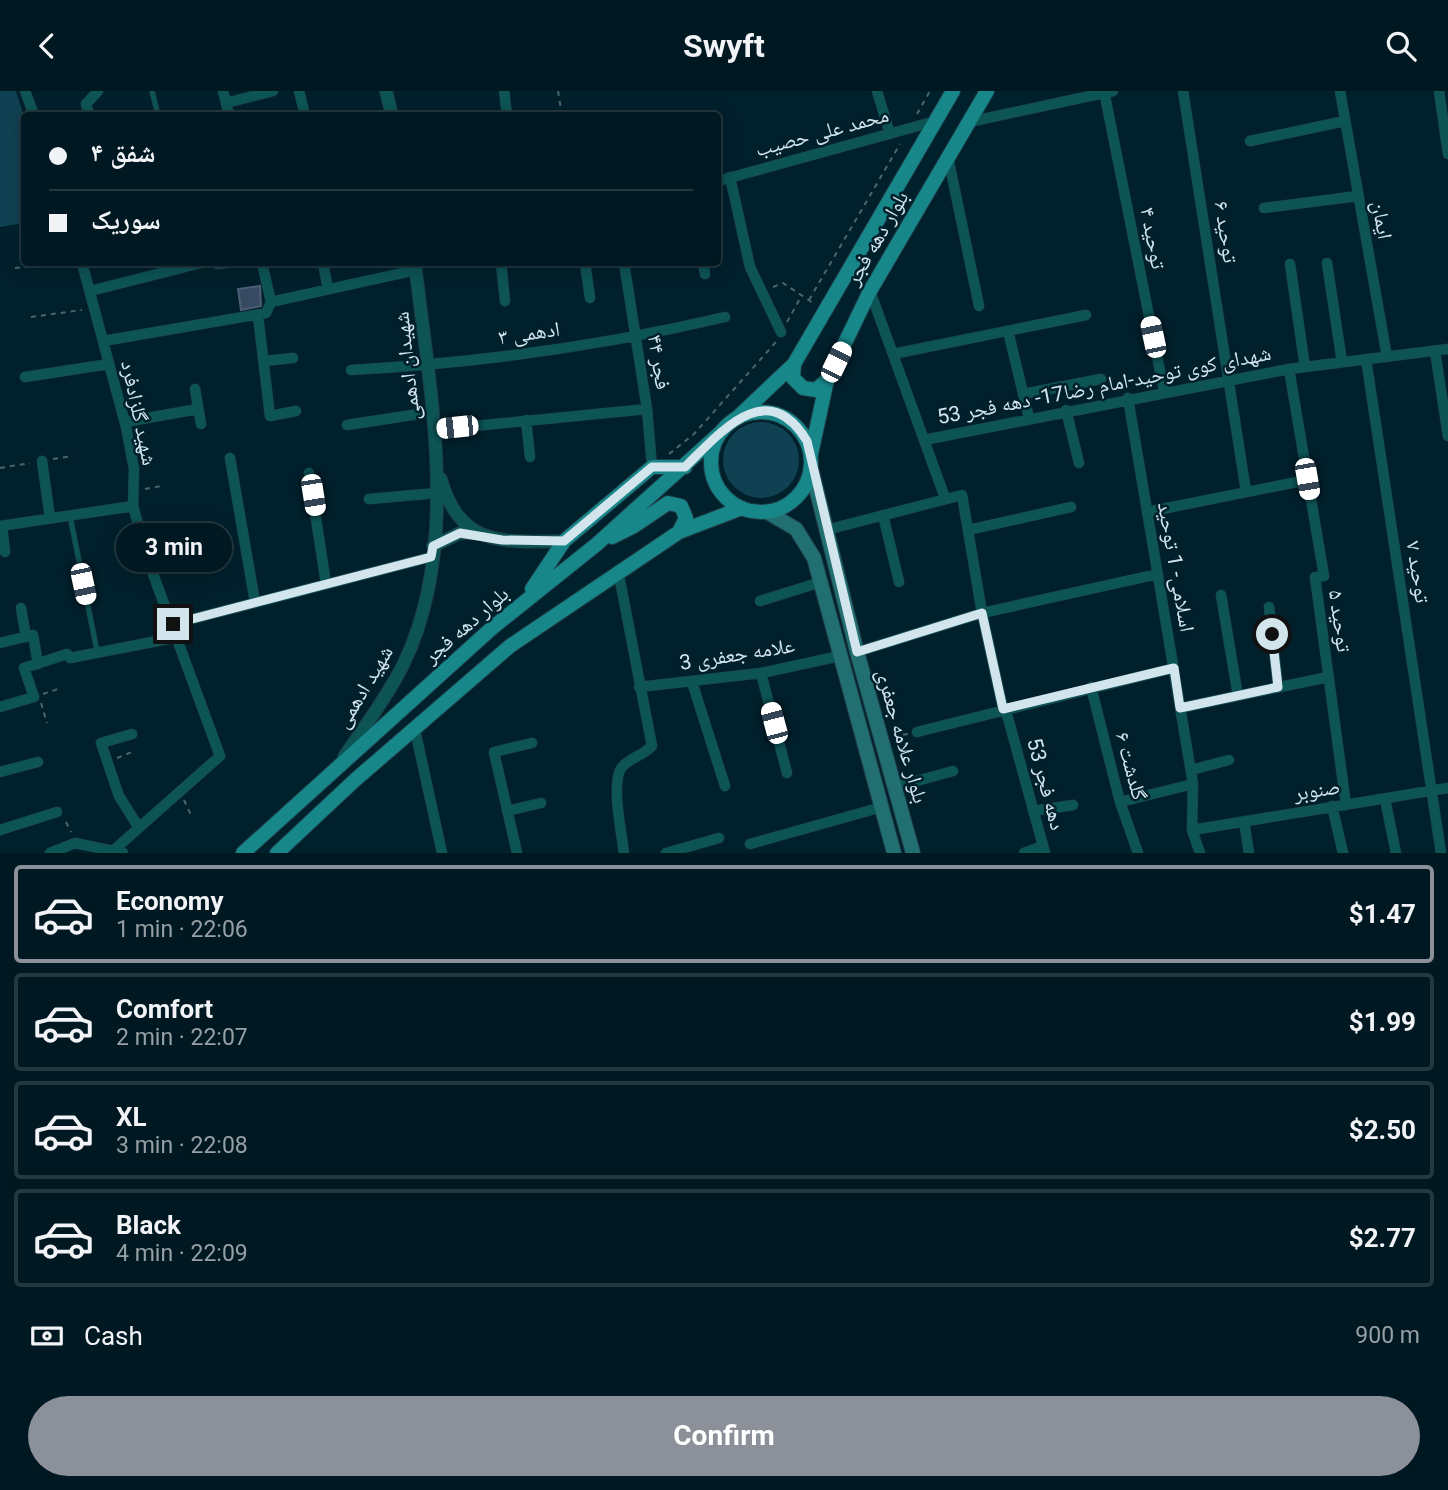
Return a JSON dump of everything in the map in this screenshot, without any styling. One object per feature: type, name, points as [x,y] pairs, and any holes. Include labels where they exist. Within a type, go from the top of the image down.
[{"type":"main road","name":"بلوار دهه فجر","points":[[739,416],[794,364],[953,91]]},
{"type":"main road","name":"بلوار دهه فجر","points":[[811,461],[827,380],[870,291],[987,91]]},
{"type":"main road","points":[[794,364],[793,378],[803,389],[817,390],[827,380]]},
{"type":"main road","points":[[765,411],[790,421],[800,430],[811,461],[802,492],[780,508],[767,512],[742,508],[731,502],[715,481],[711,456],[720,433],[739,416],[765,411]]},
{"type":"main road","name":"بلوار دهه فجر","points":[[243,853],[341,762],[524,602],[597,544],[720,433]]},
{"type":"main road","name":"بلوار علامه جعفری","points":[[811,461],[857,652],[913,853]]},
{"type":"main road","points":[[524,602],[564,541],[652,467],[685,467]]},
{"type":"main road","points":[[597,544],[634,526],[668,503],[681,506],[686,518],[679,532]]},
{"type":"main road","points":[[277,853],[510,646],[618,570],[679,532],[742,508]]},
{"type":"main road","name":"بلوار علامه جعفری","points":[[767,512],[796,529],[814,558],[894,853]]},
{"type":"main road","points":[[877,791],[895,787]]},
{"type":"street","points":[[25,91],[33,112]]},
{"type":"street","points":[[88,112],[86,104],[99,91]]},
{"type":"street","points":[[223,91],[228,112]]},
{"type":"street","points":[[226,103],[274,91]]},
{"type":"street","points":[[299,91],[304,112]]},
{"type":"street","points":[[386,91],[391,112]]},
{"type":"street","points":[[504,91],[507,112]]},
{"type":"street","points":[[877,91],[890,134]]},
{"type":"street","name":"توحید ۶","points":[[1183,91],[1246,491]]},
{"type":"street","name":"ایمان","points":[[1340,91],[1387,357]]},
{"type":"street","points":[[1439,91],[1448,154]]},
{"type":"street","points":[[969,122],[1107,92]]},
{"type":"street","name":"توحید ۴","points":[[1107,92],[1164,391]]},
{"type":"street","name":"محمد علی حصیب","points":[[721,180],[936,121]]},
{"type":"street","points":[[1250,141],[1345,121]]},
{"type":"street","points":[[948,156],[979,306]]},
{"type":"street","points":[[730,177],[750,267],[781,332]]},
{"type":"street","points":[[1264,208],[1358,197]]},
{"type":"street","points":[[1327,263],[1342,362]]},
{"type":"street","points":[[1290,264],[1305,367]]},
{"type":"street","name":"شهید گلزادفرد","points":[[83,266],[125,422],[134,468],[133,506],[149,563],[220,756],[139,828],[119,851]]},
{"type":"street","points":[[90,291],[189,266]]},
{"type":"street","points":[[103,341],[266,313],[271,302],[263,266]]},
{"type":"street","points":[[324,266],[328,289]]},
{"type":"street","points":[[271,302],[416,266]]},
{"type":"street","name":"شهیدان ادهمی","points":[[416,266],[438,465]]},
{"type":"street","points":[[501,266],[505,301]]},
{"type":"street","points":[[585,266],[590,298]]},
{"type":"street","name":"فجر ۴۴","points":[[624,266],[647,409],[652,467]]},
{"type":"street","points":[[704,266],[705,274]]},
{"type":"street","name":"شهدای کوی توحید-امام رضا17- دهه فجر 53","points":[[870,291],[923,440],[1066,410],[1289,369],[1448,349]]},
{"type":"street","points":[[893,354],[1086,315]]},
{"type":"street","points":[[258,316],[270,416],[296,411]]},
{"type":"street","name":"ادهمی ۳","points":[[351,370],[426,366],[636,338],[725,317]]},
{"type":"street","points":[[1008,331],[1029,418]]},
{"type":"street","points":[[1435,351],[1448,436]]},
{"type":"street","points":[[264,361],[293,358]]},
{"type":"street","name":"توحید ۷","points":[[1366,359],[1441,853]]},
{"type":"street","points":[[25,377],[109,364]]},
{"type":"street","name":"توحید ۵","points":[[1289,369],[1324,576],[1315,577],[1346,805]]},
{"type":"street","points":[[1023,394],[1101,379]]},
{"type":"street","points":[[195,389],[201,424]]},
{"type":"street","name":"اسلامی- 1 توحید","points":[[1128,398],[1191,770],[1192,830]]},
{"type":"street","points":[[125,422],[198,409]]},
{"type":"street","points":[[434,430],[647,409]]},
{"type":"street","points":[[1066,410],[1079,463]]},
{"type":"street","points":[[348,425],[432,412]]},
{"type":"street","points":[[526,420],[530,457]]},
{"type":"street","points":[[826,530],[945,498],[923,440]]},
{"type":"street","points":[[230,458],[255,602]]},
{"type":"street","points":[[43,461],[50,518]]},
{"type":"street","points":[[438,465],[444,491],[456,515],[475,533]]},
{"type":"street","name":"شهید ادهمی","points":[[341,762],[404,663],[419,622],[432,552],[438,465]]},
{"type":"street","points":[[309,473],[326,584]]},
{"type":"street","points":[[1147,512],[1307,479]]},
{"type":"street","points":[[369,499],[437,493]]},
{"type":"street","name":"دهه فجر 53","points":[[945,498],[962,495],[982,613],[1003,709],[1008,718],[1044,850]]},
{"type":"street","points":[[5,552],[1,526],[133,506]]},
{"type":"street","points":[[968,530],[1071,507]]},
{"type":"street","points":[[883,515],[899,582]]},
{"type":"street","points":[[173,624],[326,584],[432,552],[445,537],[475,533],[502,540],[564,541]]},
{"type":"street","points":[[618,570],[652,746],[643,755],[622,766],[616,781],[624,853]]},
{"type":"street","points":[[857,652],[982,613],[1158,574]]},
{"type":"street","points":[[760,601],[821,582]]},
{"type":"street","points":[[1221,595],[1238,696]]},
{"type":"street","points":[[1269,607],[1278,687]]},
{"type":"street","points":[[21,608],[26,637]]},
{"type":"street","points":[[0,643],[33,635],[38,664]]},
{"type":"street","points":[[0,707],[34,697],[24,667],[68,656],[178,637]]},
{"type":"street","name":"علامه جعفری 3","points":[[639,687],[761,673],[840,656]]},
{"type":"street","points":[[917,732],[1174,668]]},
{"type":"street","points":[[761,673],[787,772]]},
{"type":"street","points":[[1180,708],[1328,677]]},
{"type":"street","points":[[692,682],[725,786]]},
{"type":"street","name":"گلدشت ۶","points":[[1091,687],[1120,802],[1138,853]]},
{"type":"street","points":[[415,730],[442,853]]},
{"type":"street","points":[[132,734],[101,743],[120,796],[139,828]]},
{"type":"street","points":[[517,853],[494,752],[532,743]]},
{"type":"street","points":[[1191,770],[1229,760]]},
{"type":"street","points":[[0,772],[38,762]]},
{"type":"street","points":[[895,787],[953,771]]},
{"type":"street","points":[[1120,802],[1193,784]]},
{"type":"street","name":"صنوبر","points":[[1192,830],[1448,788]]},
{"type":"street","points":[[1385,799],[1396,853]]},
{"type":"street","points":[[507,811],[541,803]]},
{"type":"street","points":[[1033,811],[1073,805]]},
{"type":"street","points":[[1332,806],[1343,853]]},
{"type":"street","points":[[750,843],[882,807]]},
{"type":"street","points":[[0,830],[57,812]]},
{"type":"street","points":[[1244,821],[1249,853]]},
{"type":"street","points":[[1192,830],[1200,853]]},
{"type":"street","points":[[666,853],[719,838]]},
{"type":"street","points":[[50,853],[75,842],[119,851]]},
{"type":"street","points":[[1024,853],[1044,850]]},
{"type":"lane","points":[[152,91],[157,112]]},
{"type":"lane","points":[[69,515],[97,653]]},
{"type":"path","points":[[558,91],[562,112]]},
{"type":"path","points":[[809,300],[930,91]]},
{"type":"path","points":[[15,268],[34,266]]},
{"type":"path","points":[[762,293],[783,283],[827,311]]},
{"type":"path","points":[[652,467],[694,434],[774,345],[802,295]]},
{"type":"path","points":[[31,317],[95,309]]},
{"type":"path","points":[[134,491],[161,486]]},
{"type":"path","points":[[34,697],[58,689]]},
{"type":"path","points":[[34,697],[40,700],[47,723]]},
{"type":"path","points":[[881,738],[917,732]]},
{"type":"path","points":[[107,762],[132,752]]},
{"type":"path","points":[[180,792],[191,815]]},
{"type":"shaded area","points":[[0,91],[16,91],[22,112],[21,224],[0,227]]},
{"type":"shaded area","points":[[754,422],[768,422],[782,428],[793,439],[797,445],[797,475],[788,487],[776,496],[754,498],[740,492],[729,481],[723,467],[723,453],[729,439],[740,428]]},
{"type":"building","points":[[260,286],[261,306],[241,310],[238,289]]},
{"type":"route","points":[[173,624],[431,557],[433,546],[445,537],[460,533],[475,533],[502,540],[564,541],[652,467],[685,467],[728,423],[739,416],[765,411],[779,414],[790,421],[807,441],[811,468],[857,652],[982,613],[1003,709],[1174,668],[1180,708],[1278,687],[1272,634]]}]
